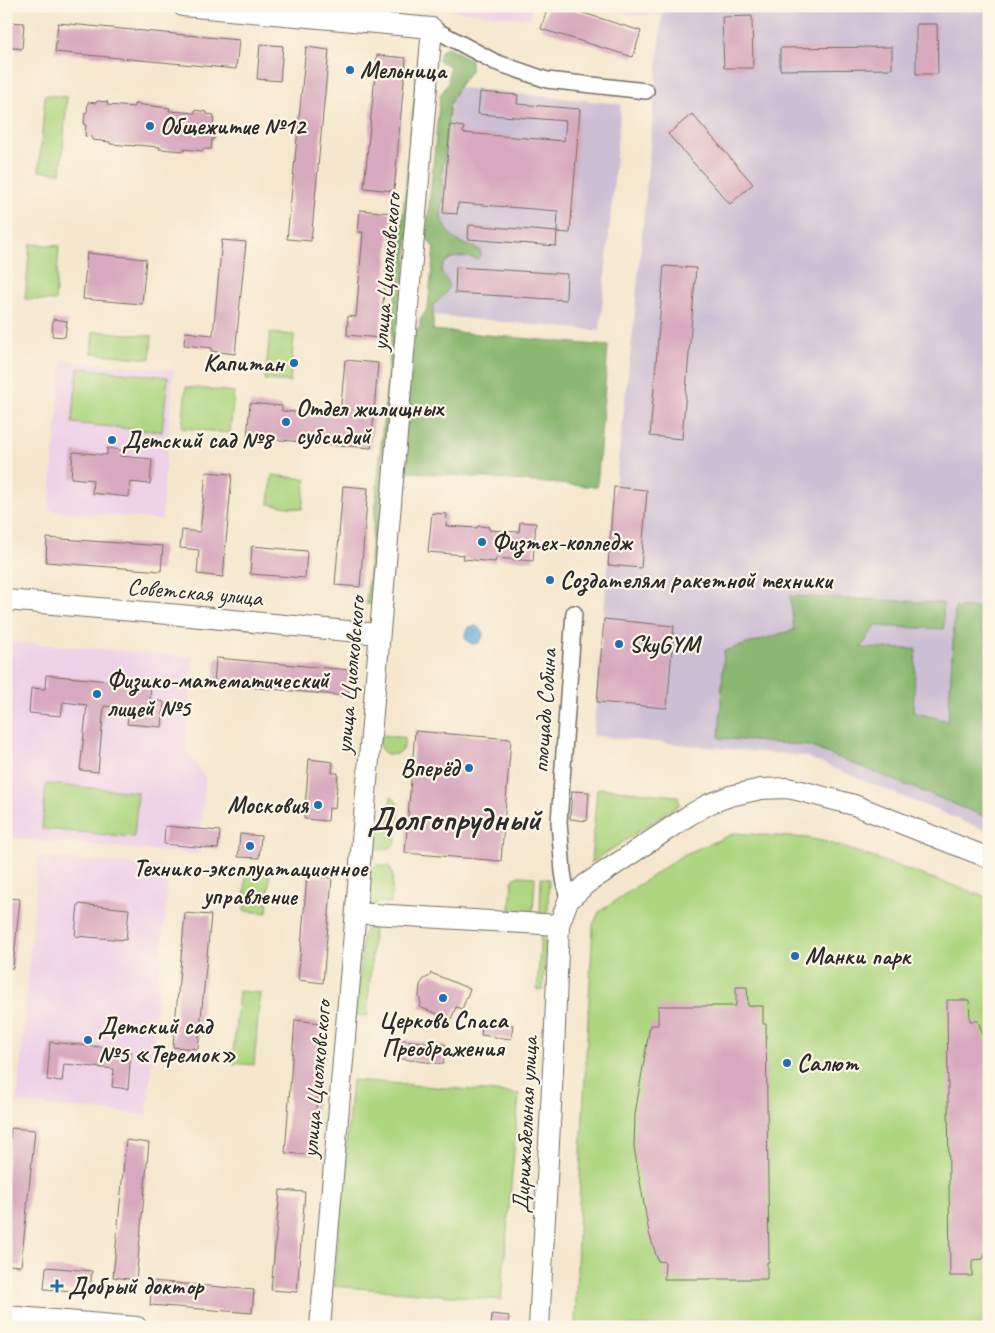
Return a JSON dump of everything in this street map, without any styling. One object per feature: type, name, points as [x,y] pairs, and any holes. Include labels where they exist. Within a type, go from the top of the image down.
[{"type":"street","points":[[183,6],[432,28],[495,62],[547,80],[646,91]]},
{"type":"street","name":"улица Циолковского","points":[[320,1327],[432,28]]},
{"type":"street","name":"Советская улица","points":[[6,600],[379,634]]},
{"type":"street","name":"площадь Собина","points":[[568,901],[563,872],[559,822],[574,613]]},
{"type":"street","points":[[568,901],[586,884],[688,816],[709,804],[730,796],[761,789],[786,788],[802,790],[854,805],[989,858]]},
{"type":"street","name":"Дирижабельная улица","points":[[539,1327],[559,925],[568,901]]},
{"type":"street","points":[[356,913],[559,925]]},
{"type":"street","points":[[6,1316],[59,1324],[137,1327]]},
{"type":"shaded area","points":[[413,6],[532,6],[531,19]]},
{"type":"shaded area","points":[[599,6],[663,6],[662,15],[632,15]]},
{"type":"shaded area","points":[[663,6],[989,6],[989,832],[804,756],[593,736],[615,487],[633,331]]},
{"type":"shaded area","points":[[453,87],[621,104],[600,331],[431,315]]},
{"type":"shaded area","name":"Детский сад №8","points":[[62,360],[174,370],[161,520],[49,510]]},
{"type":"shaded area","points":[[12,642],[193,657],[185,748],[205,778],[201,829],[220,831],[218,849],[200,847],[199,854],[6,838],[6,706]]},
{"type":"shaded area","name":"Детский сад №5 «Теремок»","points":[[38,857],[169,868],[147,1115],[17,1103]]},
{"type":"green space","points":[[420,37],[425,45],[376,605],[366,604]]},
{"type":"green space","points":[[448,47],[471,60],[471,71],[460,84],[450,103],[442,181],[441,218],[450,235],[459,242],[480,250],[481,255],[477,259],[455,257],[443,266],[441,272],[447,281],[448,289],[433,305],[433,330],[608,346],[597,487],[400,471],[415,329],[420,329],[420,320],[428,308],[434,248],[426,237],[440,95],[448,84],[450,66],[439,61],[442,50]]},
{"type":"green space","points":[[45,95],[67,97],[61,173],[39,171]]},
{"type":"green space","points":[[30,244],[59,246],[55,301],[25,299]]},
{"type":"green space","points":[[93,331],[152,336],[150,359],[91,353]]},
{"type":"green space","points":[[270,333],[294,335],[290,382],[265,380]]},
{"type":"green space","points":[[78,368],[168,377],[162,432],[72,423]]},
{"type":"green space","points":[[186,387],[234,392],[230,433],[182,428]]},
{"type":"green space","points":[[272,475],[306,479],[302,509],[269,504]]},
{"type":"green space","points":[[790,596],[943,603],[944,629],[875,626],[861,648],[916,649],[913,712],[948,721],[955,608],[989,607],[989,707],[985,716],[989,720],[989,818],[809,746],[719,738],[724,651],[794,630]]},
{"type":"green space","points":[[381,735],[405,738],[401,751],[392,755],[383,752],[379,742]]},
{"type":"green space","points":[[46,784],[138,792],[134,837],[42,829]]},
{"type":"green space","points":[[597,788],[677,796],[680,804],[591,863]]},
{"type":"green space","points":[[391,796],[398,805],[399,811],[396,841],[392,847],[382,850],[372,845],[370,840],[376,827],[388,825]]},
{"type":"green space","name":"Салют","points":[[735,833],[807,838],[831,843],[989,898],[989,1327],[575,1326],[581,1153],[593,925],[599,912],[683,855]]},
{"type":"green space","points":[[377,865],[389,866],[393,875],[391,903],[377,902],[376,906],[372,905],[369,901],[366,890],[370,873]]},
{"type":"green space","points":[[246,870],[270,872],[267,913],[244,911]]},
{"type":"green space","points":[[519,876],[535,877],[533,912],[510,911],[512,882]]},
{"type":"green space","points":[[541,878],[549,879],[548,910],[540,916]]},
{"type":"green space","points":[[374,926],[367,1016],[356,1015],[363,935],[366,930]]},
{"type":"green space","points":[[541,935],[546,941],[543,990],[537,990]]},
{"type":"green space","points":[[239,991],[260,993],[254,1065],[232,1063]]},
{"type":"green space","points":[[352,1080],[519,1094],[501,1300],[334,1286]]},
{"type":"water","points":[[474,626],[480,629],[483,635],[480,641],[474,644],[468,641],[465,635],[468,629]]},
{"type":"building","points":[[548,6],[561,6],[641,31],[633,57],[541,29]]},
{"type":"building","points":[[752,16],[753,68],[724,68],[722,17]]},
{"type":"building","points":[[6,22],[24,23],[22,49],[6,47]]},
{"type":"building","points":[[58,23],[239,40],[236,69],[55,52]]},
{"type":"building","points":[[916,24],[937,24],[938,74],[916,74]]},
{"type":"building","points":[[260,44],[283,46],[280,81],[257,79]]},
{"type":"building","points":[[306,47],[329,50],[311,241],[287,239]]},
{"type":"building","points":[[892,47],[892,69],[780,70],[780,48]]},
{"type":"building","points":[[377,55],[406,58],[394,191],[364,188]]},
{"type":"building","points":[[480,92],[518,95],[517,104],[580,109],[570,233],[557,232],[558,211],[458,203],[457,214],[443,213],[450,125],[464,127],[463,133],[564,141],[566,121],[478,114]]},
{"type":"building","name":"Общежитие №12","points":[[97,101],[108,102],[107,105],[134,107],[134,104],[170,108],[169,111],[195,113],[195,110],[207,112],[207,114],[214,115],[213,126],[216,126],[211,149],[203,149],[203,151],[185,149],[184,151],[159,149],[160,147],[110,144],[110,142],[92,140],[92,137],[85,136],[85,113],[87,112],[88,102],[96,103]]},
{"type":"building","points":[[692,114],[753,184],[730,204],[668,134]]},
{"type":"building","points":[[360,210],[391,213],[380,338],[347,335],[348,316],[356,317],[363,232],[358,232]]},
{"type":"building","points":[[469,225],[557,232],[556,246],[468,239]]},
{"type":"building","points":[[222,240],[246,242],[235,354],[211,351],[212,348],[184,345],[185,332],[213,335]]},
{"type":"building","points":[[87,253],[146,259],[142,304],[83,299]]},
{"type":"building","points":[[664,266],[696,268],[682,439],[650,436]]},
{"type":"building","points":[[456,267],[567,274],[566,300],[455,293]]},
{"type":"building","points":[[53,319],[67,321],[65,337],[52,336]]},
{"type":"building","points":[[345,360],[378,363],[371,448],[247,437],[250,403],[282,406],[282,411],[340,416]]},
{"type":"building","points":[[107,448],[121,450],[120,456],[152,459],[150,484],[130,482],[129,497],[92,493],[93,480],[71,478],[73,452],[107,455]]},
{"type":"building","points":[[206,472],[232,474],[223,577],[197,574],[199,550],[180,548],[182,530],[200,532]]},
{"type":"building","points":[[343,486],[368,488],[360,587],[335,585]]},
{"type":"building","points":[[614,487],[647,490],[641,568],[608,565]]},
{"type":"building","name":"Физтех-колледж","points":[[432,513],[447,514],[446,526],[477,528],[478,526],[489,527],[489,530],[519,532],[520,522],[536,523],[533,561],[496,558],[495,562],[463,559],[464,555],[428,552]]},
{"type":"building","points":[[47,538],[163,546],[161,571],[46,562]]},
{"type":"building","points":[[252,546],[307,551],[305,578],[250,574]]},
{"type":"building","points":[[604,619],[674,626],[667,708],[597,702]]},
{"type":"building","points":[[216,658],[350,670],[348,696],[214,684]]},
{"type":"building","points":[[46,675],[151,685],[150,700],[164,702],[162,727],[127,724],[129,708],[104,706],[98,772],[80,770],[87,705],[63,702],[61,716],[29,713],[31,688],[45,689]]},
{"type":"building","points":[[415,731],[511,739],[501,861],[405,853]]},
{"type":"building","points":[[309,759],[333,762],[332,773],[338,773],[335,809],[329,808],[328,821],[304,819]]},
{"type":"building","points":[[572,791],[589,792],[587,821],[570,819]]},
{"type":"building","points":[[165,826],[220,831],[218,849],[164,844]]},
{"type":"building","name":"Технико-эксплуатационное управление","points":[[240,834],[261,836],[259,858],[238,857]]},
{"type":"building","points":[[307,876],[332,878],[323,983],[298,980]]},
{"type":"building","points":[[6,898],[20,899],[13,968],[6,968]]},
{"type":"building","points":[[78,904],[129,909],[126,940],[75,936]]},
{"type":"building","points":[[185,913],[211,915],[198,1049],[173,1047]]},
{"type":"building","name":"Церковь Спаса Преображения","points":[[431,973],[470,989],[462,1009],[456,1007],[451,1019],[419,1007],[421,1004],[419,996],[420,985]]},
{"type":"building","points":[[736,987],[747,987],[748,1006],[763,1006],[763,1024],[766,1024],[769,1262],[767,1262],[767,1279],[664,1279],[665,1262],[658,1261],[649,1233],[634,1147],[635,1114],[650,1025],[658,1025],[658,1006],[736,1006]]},
{"type":"building","points":[[947,1000],[969,1000],[970,1021],[978,1021],[989,1051],[989,1243],[983,1259],[972,1260],[972,1276],[950,1276]]},
{"type":"building","points":[[295,1020],[322,1023],[313,1155],[285,1153]]},
{"type":"building","points":[[483,1020],[513,1025],[511,1039],[481,1035]]},
{"type":"building","points":[[396,1039],[446,1045],[443,1064],[394,1058]]},
{"type":"building","points":[[50,1042],[131,1050],[128,1089],[112,1087],[114,1069],[64,1064],[62,1081],[47,1080]]},
{"type":"building","points":[[11,1128],[35,1130],[21,1266],[6,1265],[6,1179]]},
{"type":"building","points":[[126,1140],[149,1143],[136,1280],[113,1277]]},
{"type":"building","points":[[280,1190],[305,1192],[297,1292],[271,1290]]},
{"type":"building","points":[[46,1267],[92,1271],[90,1292],[44,1289]]},
{"type":"building","points":[[152,1281],[254,1290],[252,1313],[150,1305]]},
{"type":"building","points":[[492,1314],[509,1316],[508,1327],[491,1327]]},
{"type":"place","name":"Мельница","points":[[350,70]]},
{"type":"place","name":"Общежитие №12","points":[[150,126]]},
{"type":"place","name":"Капитан","points":[[294,363]]},
{"type":"place","name":"Отдел жилищных субсидий","points":[[286,422]]},
{"type":"place","name":"Детский сад №8","points":[[112,440]]},
{"type":"place","name":"Физтех-колледж","points":[[482,542]]},
{"type":"place","name":"Создателям ракетной техники","points":[[550,580]]},
{"type":"place","name":"SkyGYM","points":[[619,644]]},
{"type":"place","name":"Физико-математический лицей №5","points":[[97,694]]},
{"type":"place","name":"Вперёд","points":[[469,768]]},
{"type":"place","name":"Московия","points":[[318,805]]},
{"type":"place","name":"Технико-эксплуатационное управление","points":[[250,846]]},
{"type":"place","name":"Манки парк","points":[[795,956]]},
{"type":"place","name":"Церковь Спаса Преображения","points":[[443,998]]},
{"type":"place","name":"Детский сад №5 «Теремок»","points":[[88,1040]]},
{"type":"place","name":"Салют","points":[[787,1063]]},
{"type":"place","name":"Добрый доктор","points":[[57,1286]]},
{"type":"district","name":"Долгопрудный","points":[[454,818]]}]
